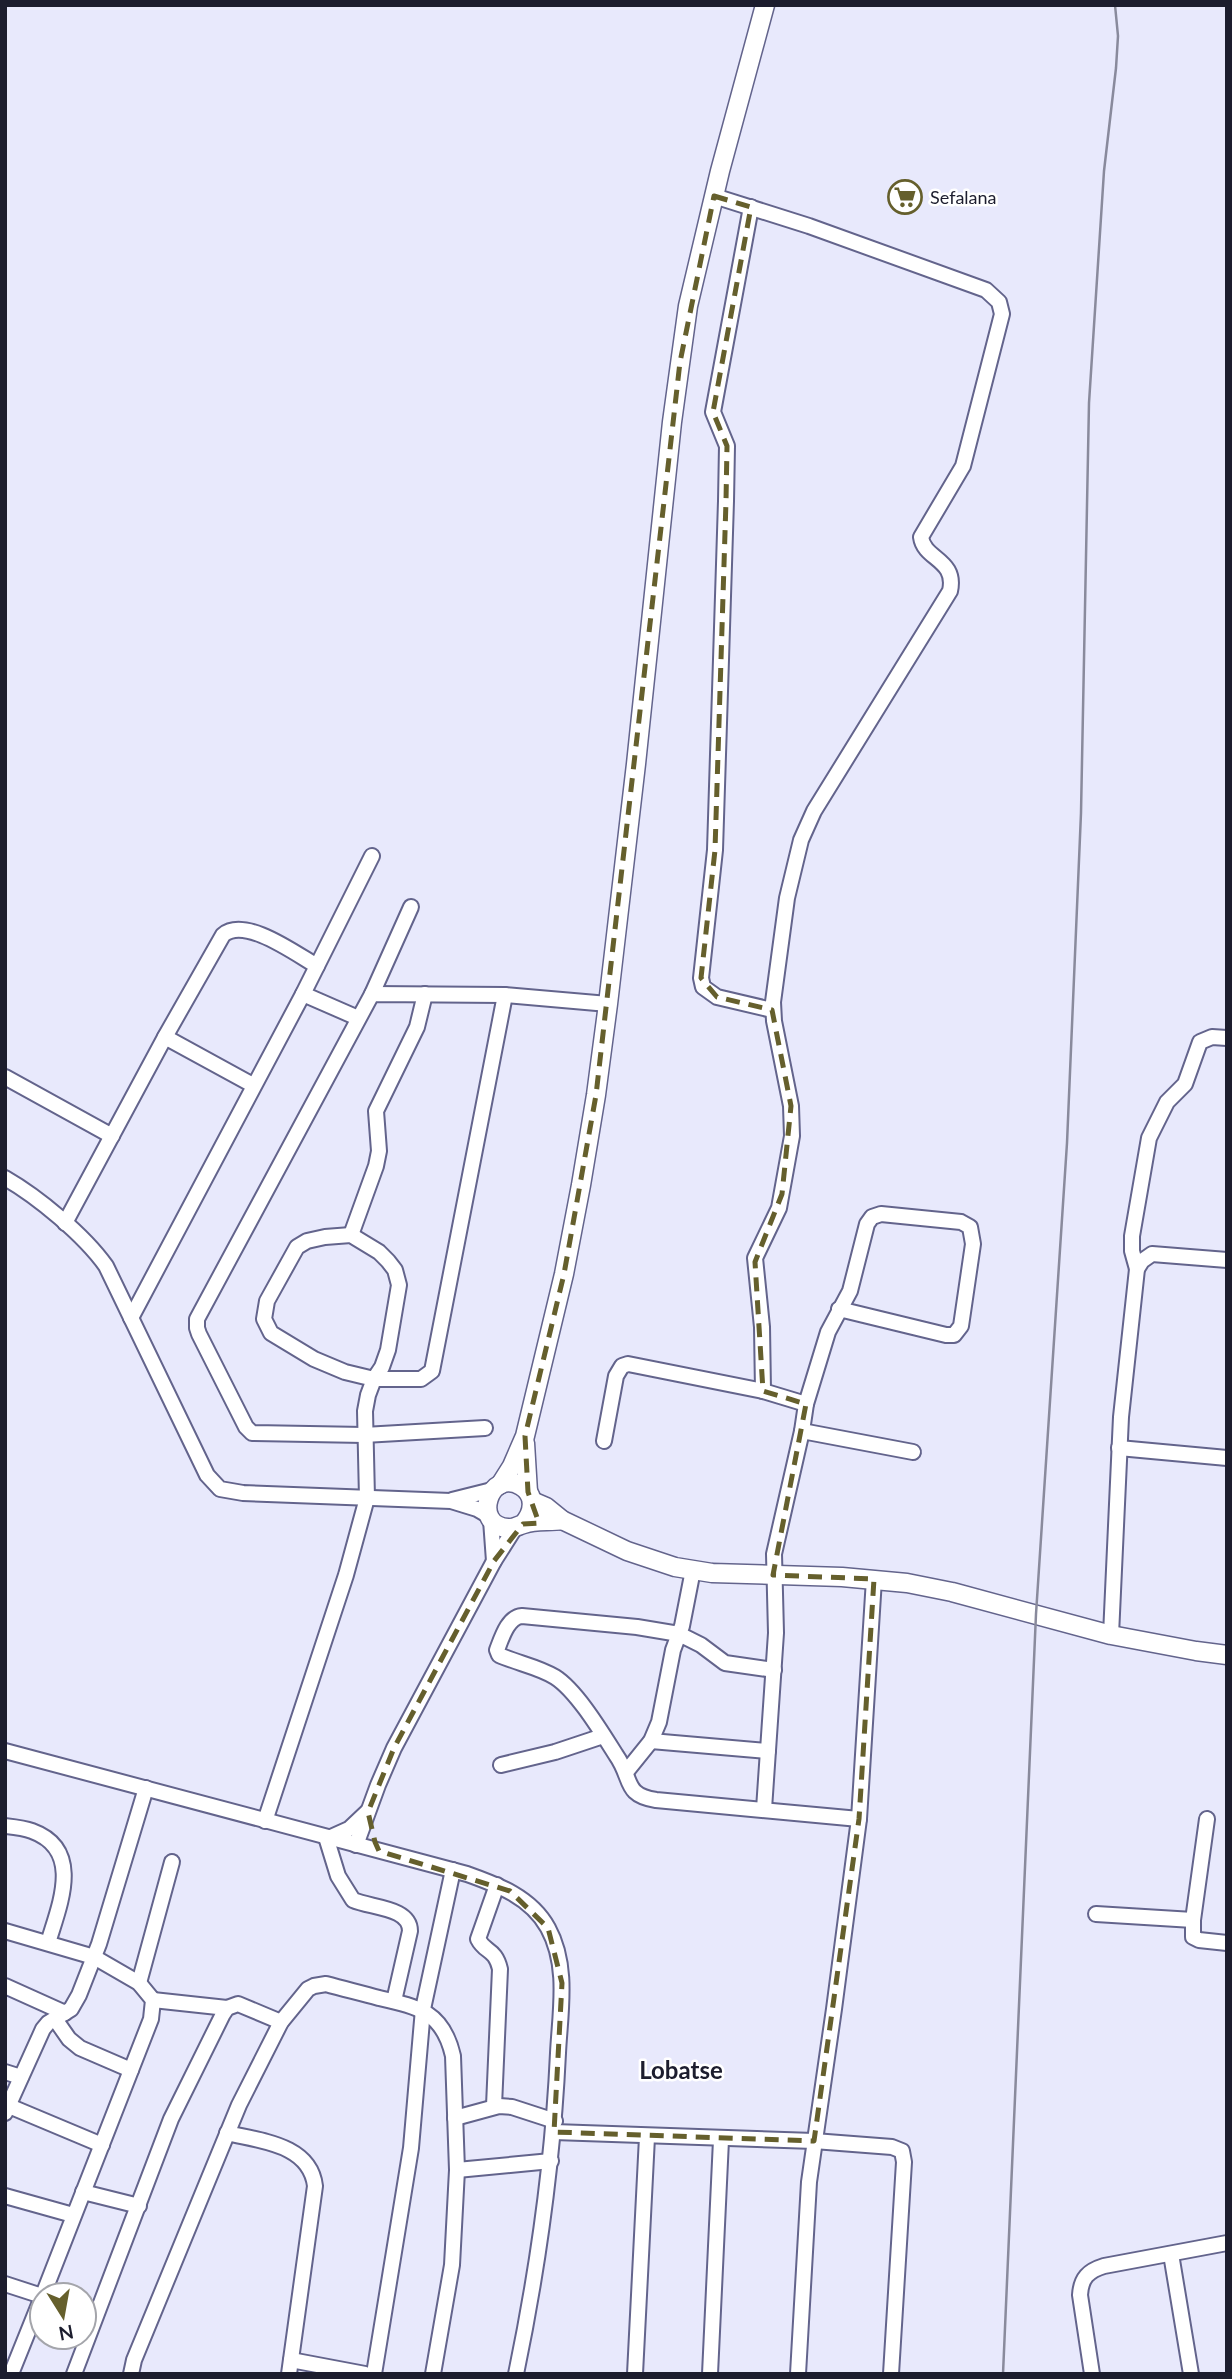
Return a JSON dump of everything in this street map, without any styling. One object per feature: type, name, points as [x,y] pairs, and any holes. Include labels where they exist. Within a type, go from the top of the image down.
[{"type":"main road","points":[[562,1520],[506,1529],[490,1518],[486,1507],[488,1498],[512,1466],[525,1436],[569,1248],[596,1095],[608,1004],[675,398],[688,306],[765,5]]},
{"type":"main road","points":[[519,1526],[529,1517],[525,1436]]},
{"type":"main road","points":[[496,1487],[510,1483],[520,1485],[562,1520],[627,1551],[654,1561],[693,1570],[742,1575],[874,1579],[952,1592],[1111,1635],[1227,1655]]},
{"type":"street","points":[[714,196],[986,290],[999,302],[1002,314],[963,466],[921,537],[922,545],[947,568],[951,580],[950,591],[808,823],[787,898],[772,1010],[791,1106],[792,1136],[779,1208],[755,1258],[762,1328],[763,1391]]},
{"type":"street","points":[[751,207],[713,412],[727,446],[726,501],[715,850],[701,978],[703,987],[717,997],[772,1010]]},
{"type":"street","points":[[131,1318],[303,994],[372,856]]},
{"type":"street","points":[[411,906],[372,994],[196,1324],[248,1431],[260,1434],[364,1435],[485,1428]]},
{"type":"street","points":[[65,1223],[223,935],[228,931],[242,929],[255,933],[317,966]]},
{"type":"street","points":[[303,994],[358,1018]]},
{"type":"street","points":[[372,994],[505,995],[608,1004]]},
{"type":"street","points":[[351,1235],[379,1152],[376,1111],[417,1027],[425,994]]},
{"type":"street","points":[[265,1821],[345,1575],[367,1498],[365,1411],[374,1379],[388,1350],[398,1294],[398,1278],[395,1270],[379,1252],[351,1235],[325,1237],[307,1241],[297,1247],[267,1301],[264,1318],[267,1327],[277,1338],[314,1359],[345,1372],[374,1379],[421,1379],[429,1376],[435,1365],[505,995]]},
{"type":"street","points":[[165,1037],[253,1085]]},
{"type":"street","points":[[1111,1635],[1119,1448],[1137,1269],[1132,1251],[1132,1236],[1149,1138],[1167,1102],[1185,1084],[1200,1042],[1212,1037],[1227,1038]]},
{"type":"street","points":[[5,1077],[112,1136]]},
{"type":"street","points":[[5,1178],[24,1190],[96,1251],[106,1266],[207,1475],[220,1489],[243,1493],[451,1500],[496,1487]]},
{"type":"street","points":[[764,1809],[776,1623],[774,1554],[806,1404],[828,1332],[839,1309],[850,1290],[867,1224],[872,1217],[881,1214],[961,1222],[970,1227],[973,1244],[961,1326],[957,1333],[946,1335],[839,1309]]},
{"type":"street","points":[[1137,1269],[1142,1261],[1152,1254],[1227,1260]]},
{"type":"street","points":[[604,1441],[616,1376],[622,1366],[636,1365],[763,1391],[806,1404]]},
{"type":"street","points":[[802,1431],[913,1452]]},
{"type":"street","points":[[1119,1448],[1227,1458]]},
{"type":"street","points":[[451,1500],[477,1509],[490,1518],[494,1561]]},
{"type":"street","points":[[356,1845],[394,1748],[494,1561],[519,1526]]},
{"type":"street","points":[[626,1772],[651,1741],[659,1722],[693,1570]]},
{"type":"street","points":[[798,2374],[809,2182],[859,1819],[874,1579]]},
{"type":"street","points":[[774,1670],[725,1664],[701,1645],[679,1634],[637,1627],[522,1616],[515,1617],[510,1622],[497,1653],[555,1677],[580,1703],[603,1736],[626,1772],[633,1792],[646,1798],[859,1819]]},
{"type":"street","points":[[501,1765],[545,1755],[603,1736]]},
{"type":"street","points":[[651,1741],[768,1751]]},
{"type":"street","points":[[5,1751],[453,1870],[497,1885],[526,1902],[539,1914],[555,1943],[562,1983],[551,2161],[516,2374]]},
{"type":"street","points":[[102,2145],[7,2110],[43,2029],[74,2005],[94,1957],[146,1788]]},
{"type":"street","points":[[326,1837],[349,1829],[368,1812]]},
{"type":"street","points":[[368,1812],[371,1832],[379,1851]]},
{"type":"street","points":[[1207,1819],[1193,1920],[1194,1938],[1227,1942]]},
{"type":"street","points":[[5,1826],[33,1832],[47,1840],[57,1850],[64,1867],[63,1895],[48,1943]]},
{"type":"street","points":[[326,1837],[338,1876],[353,1900],[403,1915],[409,1922],[410,1931],[394,2001]]},
{"type":"street","points":[[139,1983],[172,1862]]},
{"type":"street","points":[[374,2374],[411,2148],[423,2009],[453,1870]]},
{"type":"street","points":[[494,2106],[499,1969],[495,1954],[478,1939],[497,1885]]},
{"type":"street","points":[[1096,1914],[1193,1920]]},
{"type":"street","points":[[5,1931],[94,1957],[139,1983],[153,2000],[227,2008],[238,2004],[281,2022]]},
{"type":"street","points":[[131,2374],[134,2360],[227,2133],[281,2022],[308,1990],[319,1984],[423,2009],[443,2028],[449,2039],[453,2056],[457,2170],[452,2265],[433,2374]]},
{"type":"street","points":[[5,1986],[60,2016],[69,2039],[80,2048],[131,2070]]},
{"type":"street","points":[[48,2281],[151,2019],[153,2000]]},
{"type":"street","points":[[75,2374],[171,2119],[227,2008]]},
{"type":"street","points":[[5,2072],[21,2077]]},
{"type":"street","points":[[455,2118],[494,2106],[512,2107],[554,2127],[647,2137],[814,2141],[892,2147],[902,2151],[904,2156],[891,2374]]},
{"type":"street","points":[[227,2133],[284,2148],[305,2161],[314,2174],[315,2186],[290,2367],[365,2374]]},
{"type":"street","points":[[635,2374],[647,2137]]},
{"type":"street","points":[[710,2374],[722,2140]]},
{"type":"street","points":[[457,2170],[551,2161]]},
{"type":"street","points":[[83,2192],[139,2206]]},
{"type":"street","points":[[5,2196],[73,2215]]},
{"type":"street","points":[[1092,2374],[1080,2295],[1083,2278],[1088,2273],[1104,2266],[1227,2243]]},
{"type":"street","points":[[1171,2254],[1191,2374]]},
{"type":"street","points":[[5,2284],[28,2291]]},
{"type":"street","points":[[5,2371],[11,2374],[28,2331]]},
{"type":"highlighted area","points":[[714,196],[751,207],[713,412],[727,446],[726,501],[715,850],[701,978],[717,997],[772,1010],[791,1106],[782,1194],[755,1262],[763,1391],[806,1404],[773,1575],[874,1579],[859,1819],[814,2141],[554,2132],[562,1983],[548,1928],[510,1891],[379,1851],[368,1812],[394,1748],[494,1561],[523,1524],[539,1523],[528,1492],[525,1436],[564,1274],[596,1095],[680,362]]},
{"type":"railway","points":[[1003,2374],[1036,1614],[1067,1143],[1081,813],[1089,403],[1104,171],[1116,68],[1118,36],[1115,5]]},
{"type":"place","name":"Sefalana","points":[[905,197]]},
{"type":"district","name":"Lobatse","points":[[681,2069]]}]
